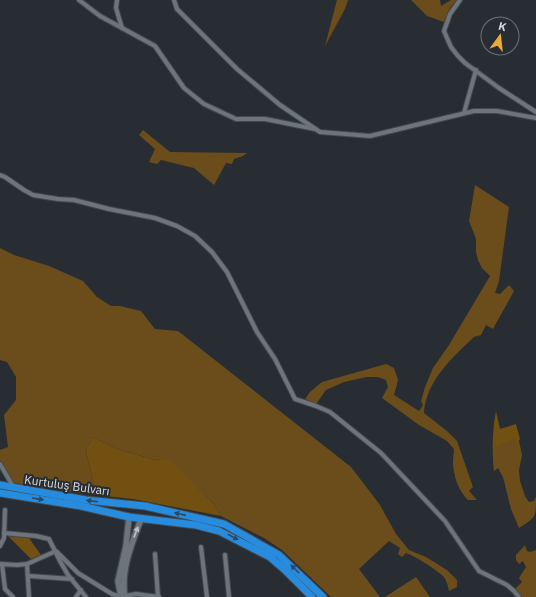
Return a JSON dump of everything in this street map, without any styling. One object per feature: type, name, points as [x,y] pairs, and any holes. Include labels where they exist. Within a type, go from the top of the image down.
[{"type":"highway","name":"Kurtuluş Bulvarı","points":[[0,485],[86,500],[131,504]]},
{"type":"highway","name":"Kurtuluş Bulvarı","points":[[0,493],[81,506],[129,517]]},
{"type":"highway","points":[[312,597],[274,560],[227,534],[196,525],[129,517],[128,510],[131,504],[145,506],[212,521],[231,528],[279,554],[323,597]]},
{"type":"highway","points":[[141,519],[145,514],[145,506]]},
{"type":"main road","points":[[123,597],[118,584],[118,578],[126,546],[129,517]]},
{"type":"main road","points":[[123,597],[124,574],[132,542],[141,519]]},
{"type":"street","points":[[79,0],[100,16],[155,46],[184,88],[204,104],[236,119],[265,118],[320,132],[370,136],[474,111],[497,111],[536,118]]},
{"type":"street","points":[[117,0],[116,8],[122,28]]},
{"type":"street","points":[[174,0],[178,9],[237,69],[280,105],[317,130]]},
{"type":"street","points":[[460,0],[450,14],[444,31],[446,38],[458,56],[499,88],[536,112]]},
{"type":"street","points":[[464,113],[476,70]]},
{"type":"street","points":[[0,175],[5,176],[33,195],[74,200],[109,210],[155,218],[177,226],[194,236],[212,252],[227,272],[257,332],[275,359],[295,399],[330,412],[381,453],[445,521],[479,570],[507,585],[519,597]]},
{"type":"street","points":[[0,464],[14,488]]},
{"type":"street","points":[[0,546],[4,538],[5,510]]},
{"type":"street","points":[[4,533],[47,538],[56,551],[60,561],[86,597]]},
{"type":"street","points":[[201,548],[207,597]]},
{"type":"street","points":[[56,551],[78,573],[112,594],[123,597],[136,594],[158,597],[155,554]]},
{"type":"street","points":[[13,597],[5,589],[1,564],[27,564],[56,551]]},
{"type":"street","points":[[225,555],[230,597]]},
{"type":"street","points":[[27,564],[29,576],[29,597]]},
{"type":"street","points":[[29,576],[72,579]]},
{"type":"street","points":[[76,597],[81,590]]},
{"type":"shaded area","points":[[337,0],[348,0],[345,9],[325,46]]},
{"type":"shaded area","points":[[411,0],[440,0],[441,6],[451,0],[457,0],[450,8],[444,22],[427,16]]},
{"type":"shaded area","points":[[143,130],[170,152],[247,153],[234,159],[232,164],[226,163],[214,185],[194,168],[161,160],[157,164],[149,162],[155,149],[139,135]]},
{"type":"shaded area","points":[[475,185],[509,207],[499,281],[495,293],[500,294],[509,285],[514,291],[493,329],[486,325],[481,335],[474,337],[457,353],[435,380],[426,401],[424,413],[457,441],[473,487],[469,491],[477,500],[468,500],[459,488],[455,478],[453,467],[454,449],[447,441],[419,425],[382,398],[388,387],[386,380],[378,377],[367,377],[344,382],[326,390],[316,404],[305,399],[310,392],[322,382],[386,364],[394,368],[398,380],[394,395],[419,411],[423,405],[421,401],[433,368],[449,345],[490,276],[482,268],[478,260],[476,252],[476,239],[469,221]]},
{"type":"shaded area","points":[[0,248],[14,255],[49,266],[83,281],[97,297],[111,306],[120,306],[141,311],[155,329],[178,331],[351,467],[380,505],[396,534],[409,550],[426,557],[447,570],[457,580],[457,587],[449,591],[446,580],[441,574],[406,553],[402,557],[398,554],[400,548],[389,541],[359,569],[380,597],[331,597],[282,550],[264,538],[221,516],[213,503],[169,459],[156,460],[120,450],[92,437],[86,451],[94,486],[86,494],[14,483],[0,460],[0,450],[8,447],[4,415],[16,400],[16,377],[7,362],[0,360]]},
{"type":"shaded area","points":[[496,411],[500,429],[516,424],[520,439],[510,455],[494,471],[493,441]]},
{"type":"shaded area","points":[[92,437],[120,450],[156,460],[169,458],[213,503],[221,516],[133,499],[86,494],[94,486],[86,451]]},
{"type":"shaded area","points":[[514,439],[519,441],[522,455],[519,470],[520,481],[525,496],[529,502],[534,501],[536,497],[536,509],[534,516],[519,528],[511,509],[503,477],[498,468],[494,471],[493,447]]},
{"type":"shaded area","points":[[8,536],[29,538],[41,555],[31,559]]},
{"type":"shaded area","points":[[525,545],[527,551],[530,552],[536,550],[536,597],[521,597],[515,589],[522,582],[519,578],[526,567],[523,561],[519,564],[516,560],[516,555]]},
{"type":"shaded area","points":[[416,577],[430,597],[385,597]]}]
